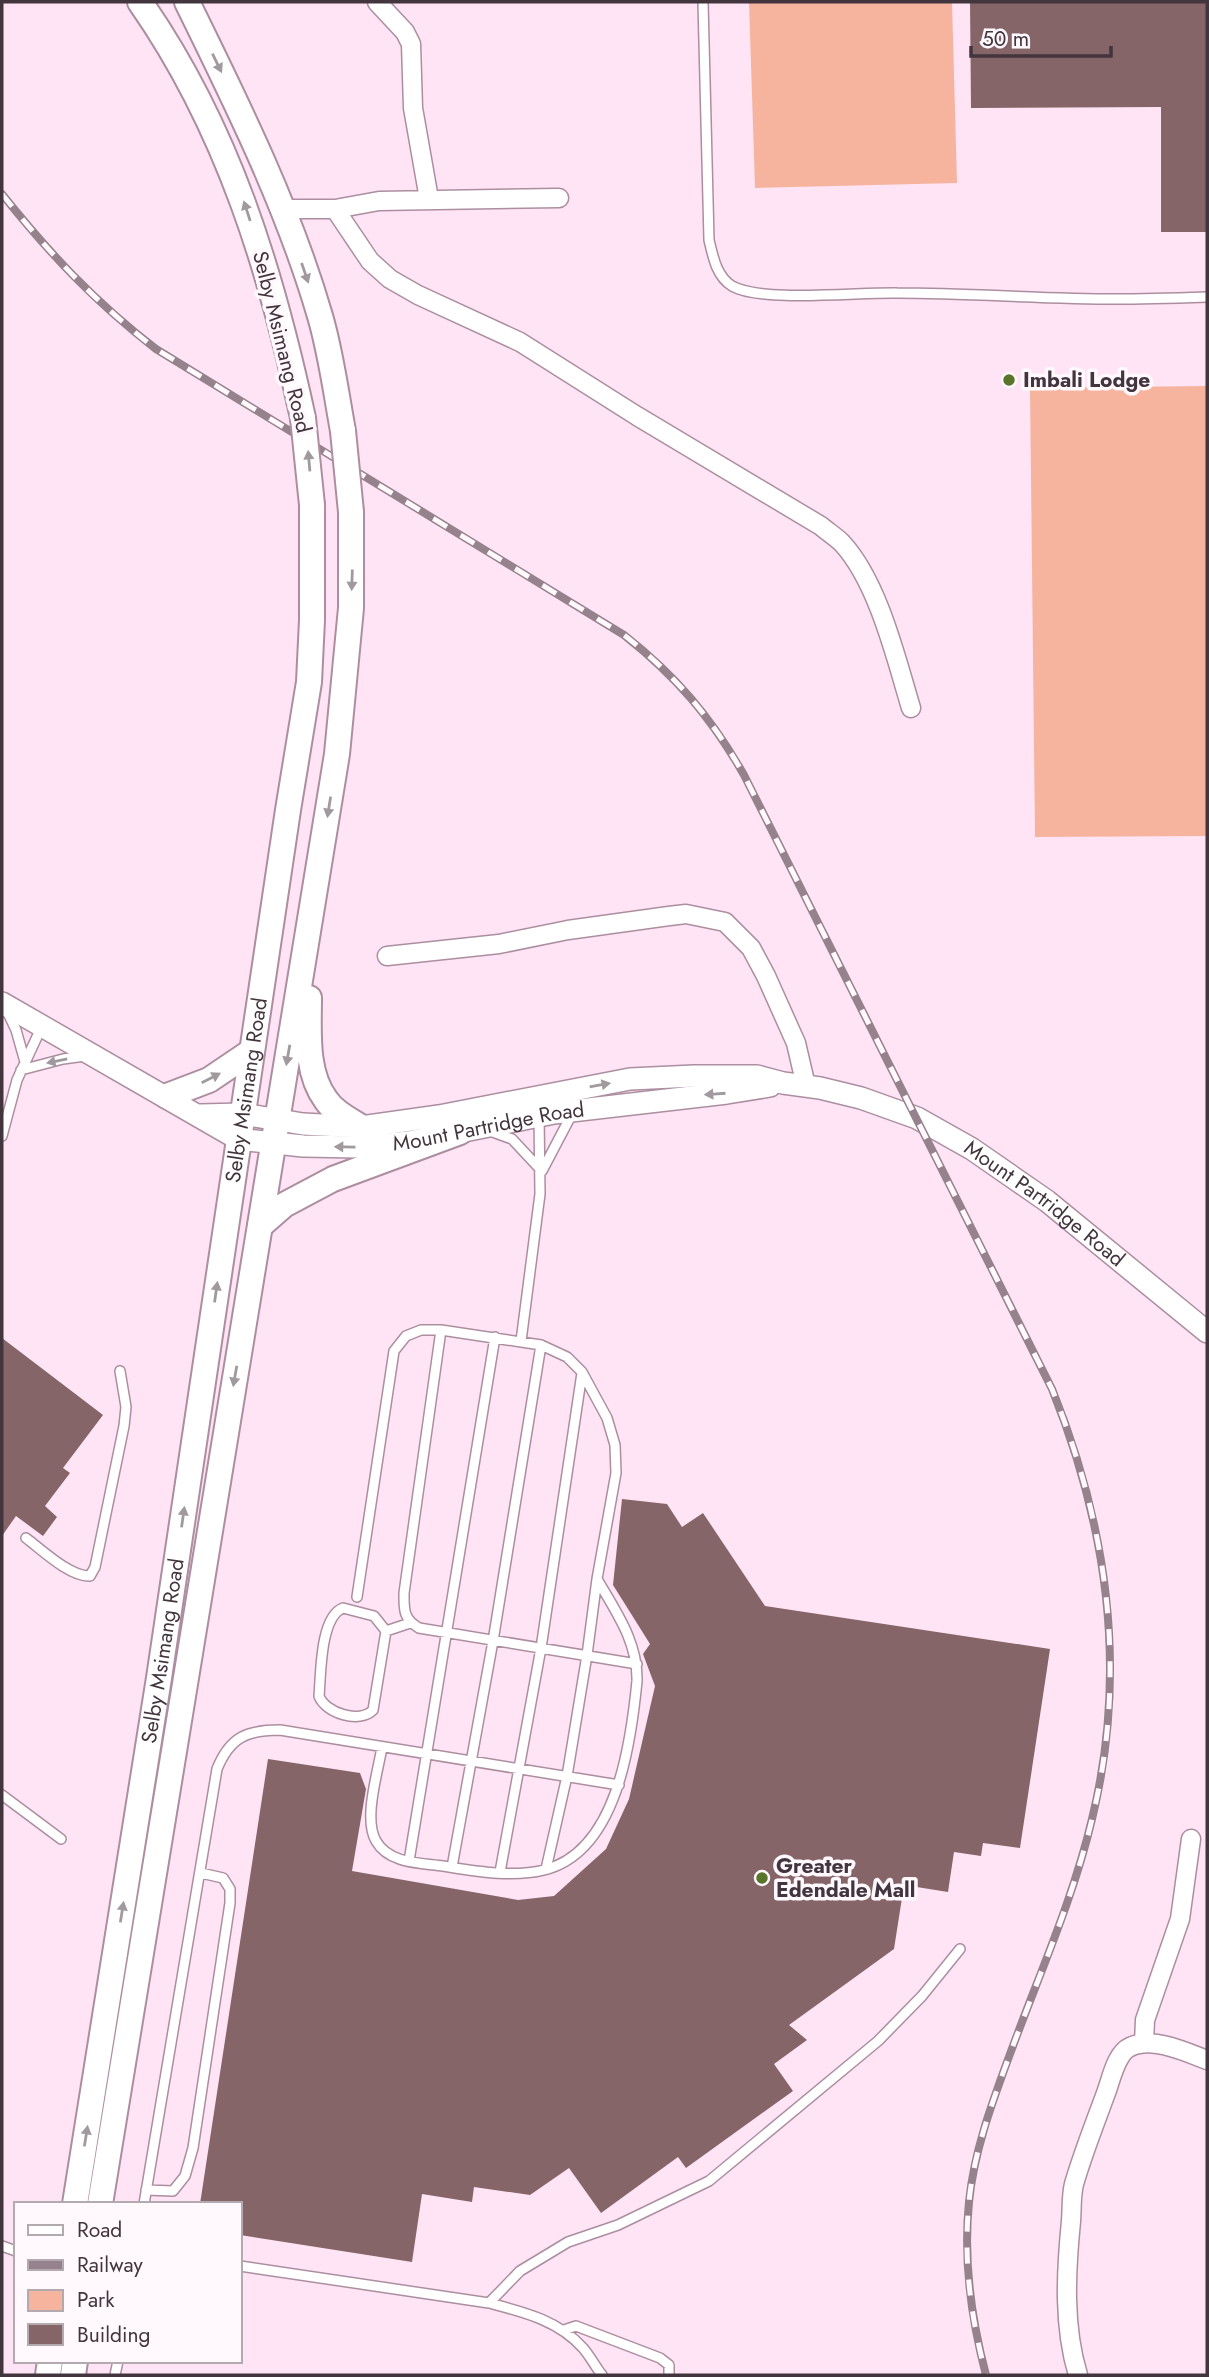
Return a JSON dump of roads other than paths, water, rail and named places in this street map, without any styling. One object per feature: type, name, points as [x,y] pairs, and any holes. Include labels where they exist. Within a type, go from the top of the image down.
[{"type":"main road","name":"Selby Msimang Road","points":[[75,2202],[159,1678],[238,1139],[309,682],[313,608],[312,505],[303,418],[287,341],[240,192],[205,110],[140,2]]},
{"type":"main road","name":"Selby Msimang Road","points":[[100,2202],[337,754],[352,587],[351,512],[343,431],[320,316],[256,142],[187,2]]},
{"type":"main road","points":[[307,945],[310,1052],[314,1074],[326,1100],[337,1112],[360,1127]]},
{"type":"main road","points":[[167,1096],[209,1080],[252,1051]]},
{"type":"main road","points":[[260,1226],[284,1205],[322,1184],[470,1130]]},
{"type":"street","points":[[377,2],[405,32],[411,44],[413,108],[429,199]]},
{"type":"street","points":[[281,209],[335,209],[379,201],[429,199],[559,198]]},
{"type":"street","points":[[335,209],[370,261],[390,279],[418,295],[520,342],[637,416],[821,526],[842,543],[859,567],[876,602],[911,708]]},
{"type":"street","points":[[387,956],[499,944],[568,930],[686,914],[725,922],[751,948],[766,976],[796,1043],[806,1086]]},
{"type":"street","name":"Mount Partridge Road","points":[[2,1003],[238,1139],[303,1124],[360,1127],[537,1106],[574,1110],[727,1093],[783,1083]]},
{"type":"street","name":"Mount Partridge Road","points":[[200,1115],[242,1114],[274,1131],[358,1147],[409,1142],[470,1130],[537,1106],[630,1079],[757,1076],[806,1086],[891,1108],[917,1118],[972,1149],[1047,1201],[1207,1332]]},
{"type":"street","points":[[1144,2043],[1144,2020],[1180,1919],[1191,1839]]},
{"type":"street","points":[[1078,2375],[1072,2356],[1067,2259],[1074,2187],[1091,2133],[1123,2051],[1144,2043],[1185,2051],[1207,2060]]},
{"type":"lane","points":[[703,2],[709,240],[715,264],[722,276],[732,285],[751,293],[779,295],[897,293],[1116,299],[1207,297]]},
{"type":"lane","points":[[2,1003],[16,1030],[23,1066]]},
{"type":"lane","points":[[2,1136],[10,1100],[42,1026]]},
{"type":"lane","points":[[23,1066],[94,1056]]},
{"type":"lane","points":[[521,1341],[536,1235],[540,1172],[537,1106]]},
{"type":"lane","points":[[540,1172],[574,1110]]},
{"type":"lane","points":[[470,1130],[512,1139],[540,1172]]},
{"type":"lane","points":[[357,1597],[394,1351],[406,1336],[421,1330],[441,1330],[495,1337],[541,1345],[567,1357],[582,1372],[607,1419],[615,1446],[616,1473],[567,1776],[546,1870]]},
{"type":"lane","points":[[441,1330],[404,1593],[404,1615],[410,1623],[419,1628],[637,1664]]},
{"type":"lane","points":[[409,1861],[495,1337]]},
{"type":"lane","points":[[452,1867],[493,1641],[541,1345]]},
{"type":"lane","points":[[26,1538],[71,1571],[82,1577],[90,1576],[95,1567],[124,1426],[126,1406],[120,1371]]},
{"type":"lane","points":[[500,1872],[541,1648],[582,1372]]},
{"type":"lane","points":[[382,1747],[371,1819],[372,1832],[384,1851],[395,1858],[500,1872],[530,1872],[546,1870],[576,1853],[594,1836],[620,1785],[635,1700],[637,1664],[626,1629],[597,1579]]},
{"type":"lane","points":[[351,1608],[374,1616],[386,1631],[373,1710],[369,1715],[362,1717],[330,1711],[321,1704],[319,1696],[327,1624],[335,1611],[351,1608]]},
{"type":"lane","points":[[386,1631],[410,1623]]},
{"type":"lane","points":[[144,2202],[217,1769],[225,1751],[236,1739],[253,1733],[280,1730],[620,1785]]},
{"type":"lane","points":[[2,1795],[61,1839]]},
{"type":"lane","points":[[146,2190],[173,2191],[185,2176],[193,2148],[230,1903],[230,1889],[223,1878],[201,1873]]},
{"type":"lane","points":[[489,2302],[520,2271],[568,2242],[618,2225],[709,2181],[878,2040],[922,1996],[960,1949]]},
{"type":"lane","points":[[242,2266],[489,2302],[544,2319],[564,2330],[584,2348],[602,2375]]},
{"type":"lane","points":[[564,2330],[576,2326],[660,2358],[669,2365],[669,2375]]},
{"type":"railway","points":[[2,194],[74,276],[156,349],[624,635],[660,666],[691,699],[719,734],[744,775],[1052,1389],[1087,1494],[1099,1547],[1110,1655],[1109,1709],[1103,1764],[1084,1849],[1065,1909],[990,2109],[971,2183],[967,2224],[968,2268],[972,2311],[986,2375]]},
{"type":"place","name":"Imbali Lodge","points":[[1009,380]]},
{"type":"place","name":"Greater Edendale Mall","points":[[762,1878]]}]
